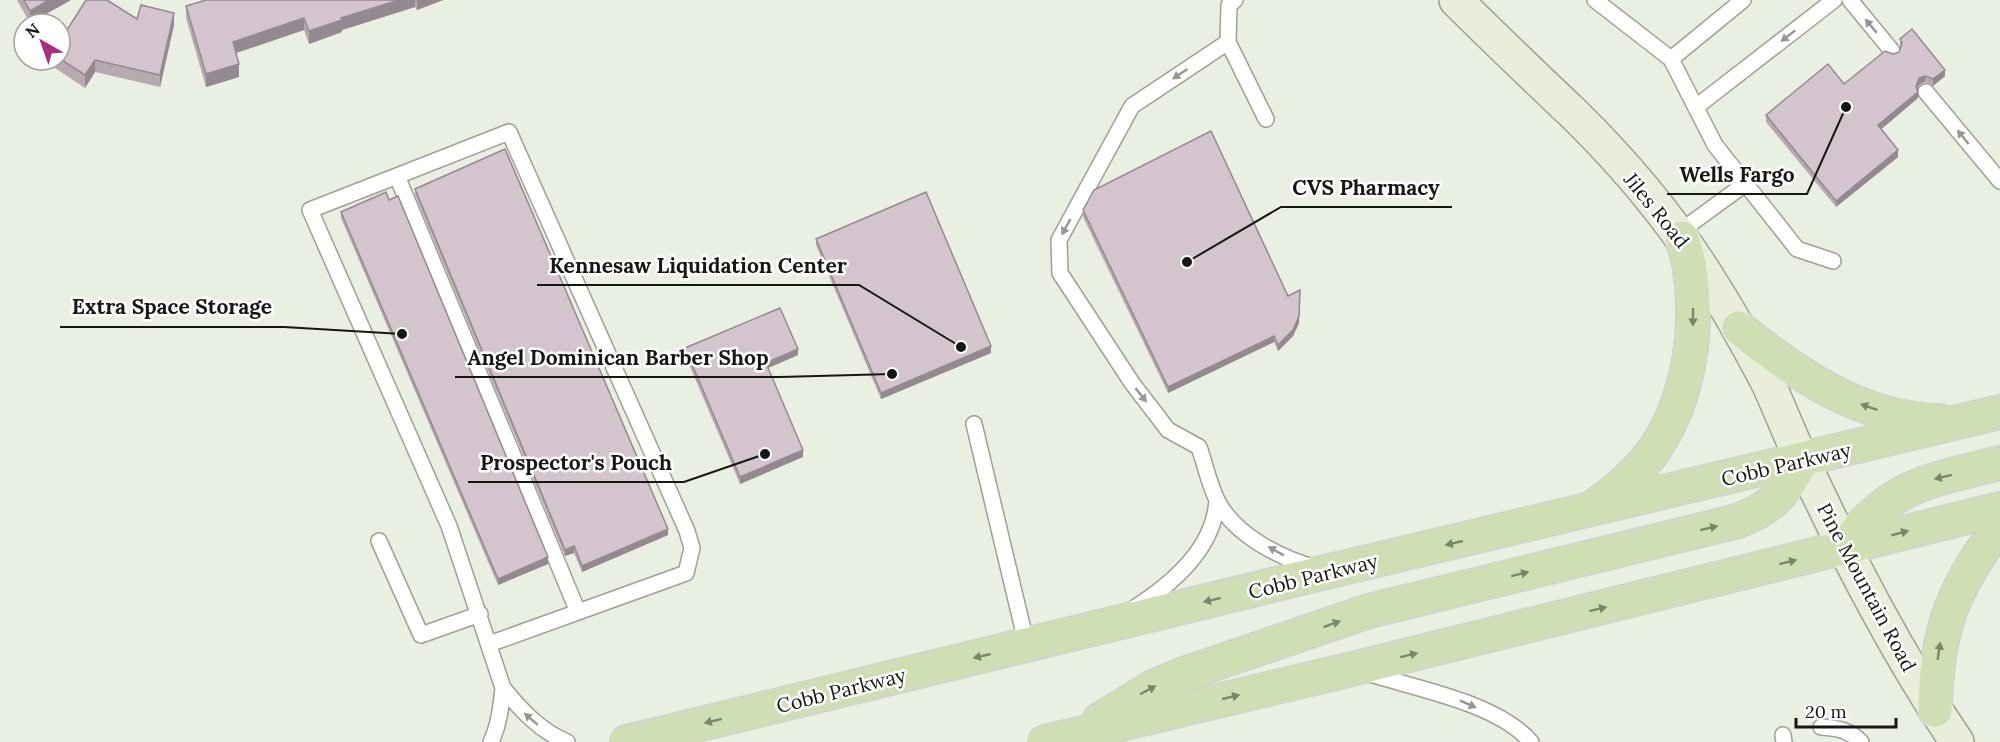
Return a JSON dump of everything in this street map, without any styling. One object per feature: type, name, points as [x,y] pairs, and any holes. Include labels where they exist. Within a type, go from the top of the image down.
[{"type":"main road","points":[[1586,512],[1608,497],[1656,449],[1671,420],[1682,388],[1692,329],[1693,298],[1690,268],[1680,236]]},
{"type":"main road","points":[[1739,328],[1771,354],[1803,375],[1834,393],[1867,407],[1903,418],[1936,421],[1968,420]]},
{"type":"main road","name":"Cobb Parkway","points":[[627,742],[2000,412]]},
{"type":"main road","points":[[1096,737],[1107,714],[1153,687],[1181,675],[1369,611],[1759,513],[1772,503],[1788,484],[1802,460]]},
{"type":"main road","points":[[1844,548],[1867,518],[1904,491],[1937,478],[2000,463]]},
{"type":"main road","points":[[1045,742],[1096,737],[1139,719],[1352,669],[2000,508]]},
{"type":"main road","points":[[1935,710],[1935,678],[1947,618],[1970,568],[2000,526]]},
{"type":"street","name":"Jiles Road","points":[[1456,0],[1575,115],[1635,181],[1680,236],[1739,328],[1802,460]]},
{"type":"street","name":"Pine Mountain Road","points":[[1802,460],[1880,618],[1935,710],[1957,742]]},
{"type":"lane","points":[[1235,0],[1229,5],[1228,42],[1266,119]]},
{"type":"lane","points":[[1595,0],[1671,59],[1714,145],[1797,249],[1833,261]]},
{"type":"lane","points":[[1671,59],[1743,0]]},
{"type":"lane","points":[[1696,107],[1834,0]]},
{"type":"lane","points":[[1850,0],[1892,51]]},
{"type":"lane","points":[[1228,42],[1132,106],[1059,240],[1060,273],[1132,383],[1168,430],[1200,447],[1217,500],[1237,526],[1279,554],[1304,565],[1330,572]]},
{"type":"lane","points":[[1926,92],[2000,181]]},
{"type":"lane","points":[[489,644],[686,573],[692,548],[687,531],[509,132],[310,210],[449,526],[503,688],[520,709],[540,727],[567,742]]},
{"type":"lane","points":[[397,176],[578,612]]},
{"type":"lane","points":[[1680,236],[1745,184]]},
{"type":"lane","points":[[974,424],[1027,646]]},
{"type":"lane","points":[[1105,627],[1171,581],[1195,555],[1208,537],[1216,516],[1217,500]]},
{"type":"lane","points":[[379,542],[421,634],[480,614]]},
{"type":"lane","points":[[1352,669],[1448,695],[1514,727],[1531,742]]},
{"type":"lane","points":[[491,742],[496,731],[503,688]]},
{"type":"lane","points":[[1821,727],[1848,731],[1861,742]]},
{"type":"building","points":[[24,0],[49,0],[30,11]]},
{"type":"building","points":[[86,0],[107,0],[137,19],[141,5],[174,13],[160,75],[95,60],[85,75],[72,67],[72,22]]},
{"type":"building","points":[[206,0],[399,0],[341,18],[342,20],[309,31],[304,18],[233,42],[239,64],[206,74],[186,6]]},
{"type":"building","points":[[1912,29],[1945,70],[1933,79],[1925,76],[1919,78],[1916,87],[1918,92],[1878,125],[1898,150],[1836,201],[1766,115],[1828,64],[1844,84],[1885,51],[1893,54],[1899,52],[1902,43],[1900,39]]},
{"type":"building","points":[[1211,131],[1288,296],[1300,290],[1299,316],[1293,330],[1278,345],[1274,336],[1168,387],[1083,210],[1094,190]]},
{"type":"building","points":[[505,149],[668,529],[582,566],[574,546],[565,550],[415,189]]},
{"type":"building","points":[[386,192],[389,200],[398,196],[548,557],[498,579],[341,212]]},
{"type":"building","points":[[926,192],[991,346],[881,393],[816,239]]},
{"type":"building","points":[[780,308],[798,349],[766,363],[803,450],[740,477],[685,348]]},
{"type":"place","name":"Wells Fargo","points":[[1846,107]]},
{"type":"place","name":"CVS Pharmacy","points":[[1187,262]]},
{"type":"place","name":"Extra Space Storage","points":[[402,334]]},
{"type":"place","name":"Kennesaw Liquidation Center","points":[[961,347]]},
{"type":"place","name":"Angel Dominican Barber Shop","points":[[892,374]]},
{"type":"place","name":"Prospector's Pouch","points":[[765,454]]}]
